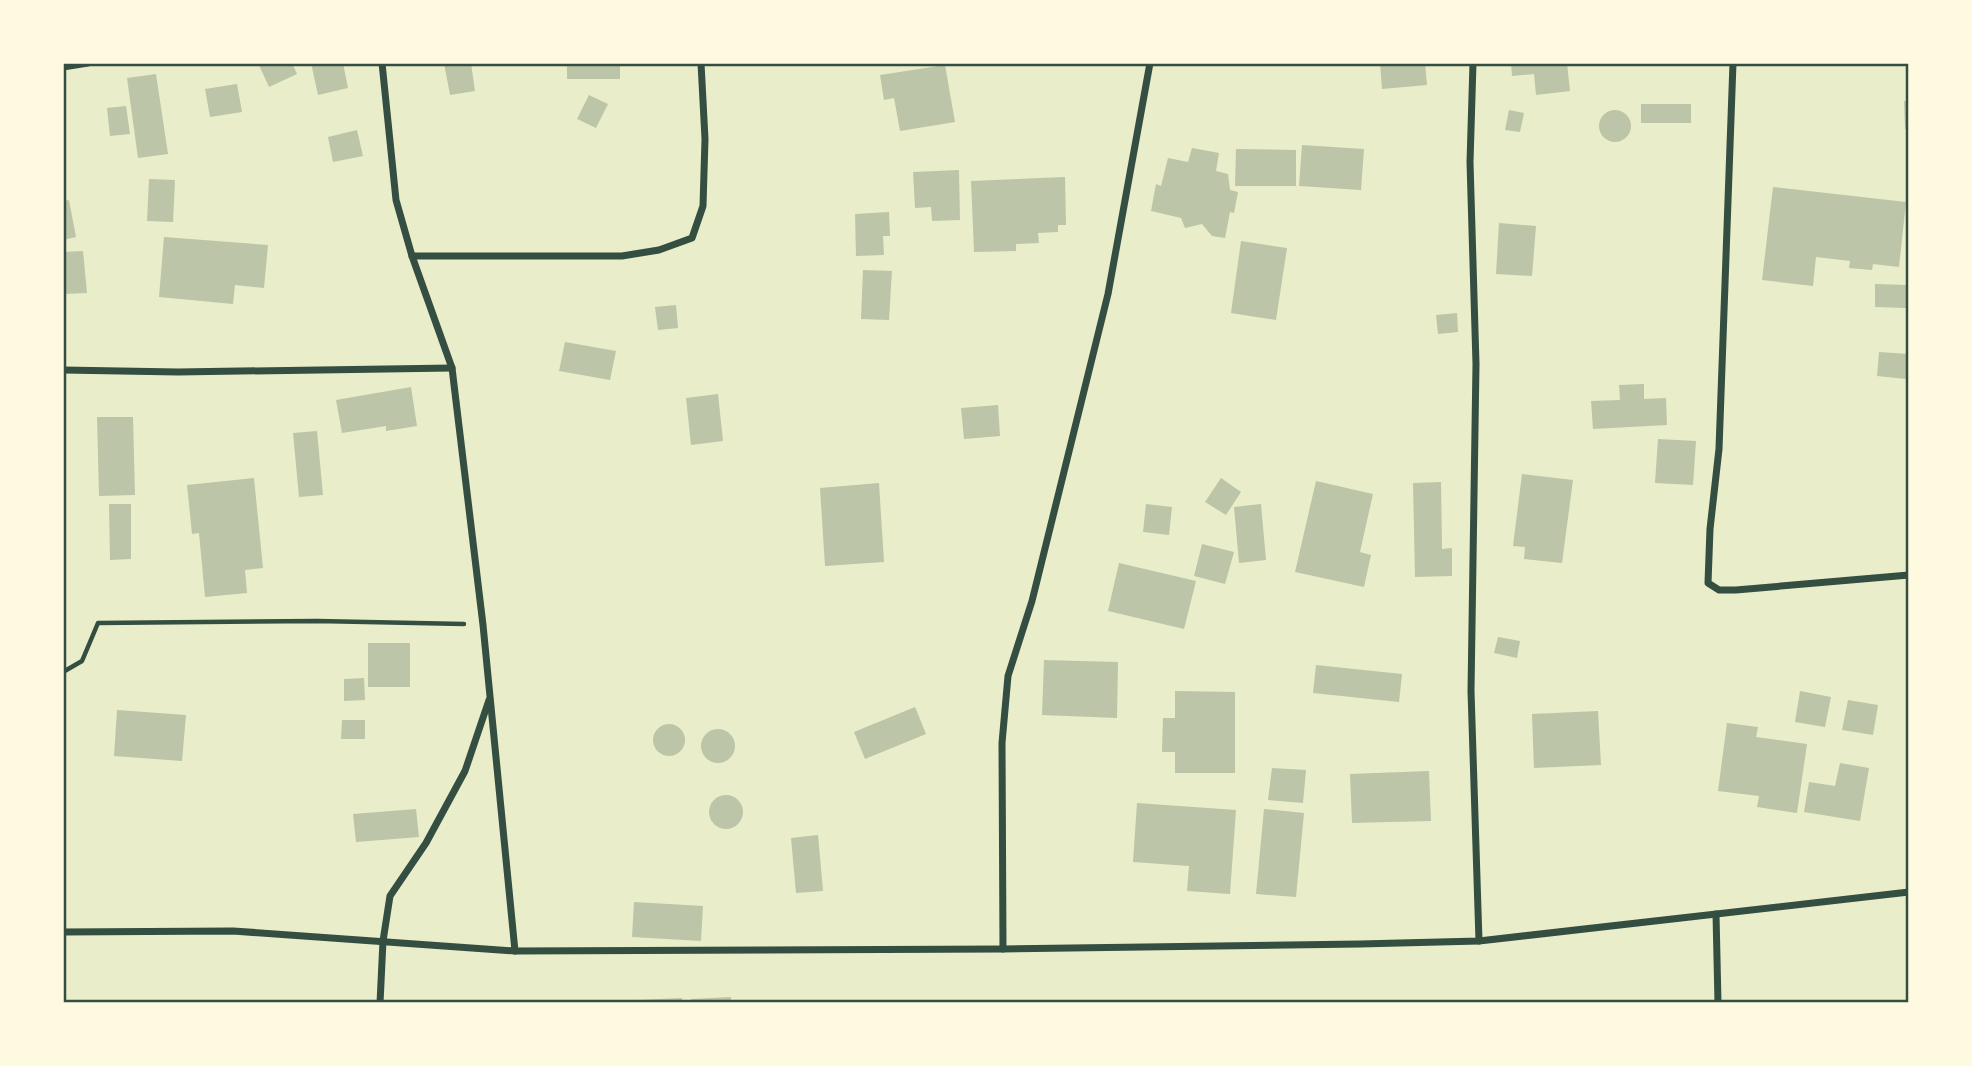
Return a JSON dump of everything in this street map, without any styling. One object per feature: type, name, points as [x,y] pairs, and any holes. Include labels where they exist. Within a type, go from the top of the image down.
[{"type":"street","points":[[63,66],[88,63]]},
{"type":"street","points":[[382,63],[396,200],[412,256],[452,368],[483,625],[515,951]]},
{"type":"street","points":[[412,256],[622,256],[659,250],[692,238],[703,206],[705,139],[701,63]]},
{"type":"street","points":[[1003,949],[1002,743],[1008,676],[1032,601],[1108,294],[1150,63]]},
{"type":"street","points":[[1473,63],[1470,162],[1476,364],[1471,691],[1479,941]]},
{"type":"street","points":[[1733,63],[1719,449],[1710,529],[1709,583],[1719,590],[1736,590],[1909,575]]},
{"type":"street","points":[[63,370],[178,372],[452,368]]},
{"type":"street","points":[[380,1003],[383,941],[390,896],[426,843],[466,771],[490,698]]},
{"type":"street","points":[[63,932],[233,932],[515,951],[1003,949],[1479,941],[1909,892]]},
{"type":"street","points":[[1716,914],[1718,1003]]},
{"type":"path","points":[[63,672],[82,660],[98,623],[317,621],[483,625]]},
{"type":"building","points":[[292,63],[297,74],[269,87],[259,65]]},
{"type":"building","points":[[311,63],[343,63],[348,88],[318,95]]},
{"type":"building","points":[[444,63],[471,63],[475,91],[450,95]]},
{"type":"building","points":[[567,63],[620,63],[620,79],[567,79]]},
{"type":"building","points":[[1380,63],[1425,63],[1427,85],[1382,89]]},
{"type":"building","points":[[1511,63],[1567,63],[1570,91],[1536,95],[1534,74],[1512,76]]},
{"type":"building","points":[[945,65],[955,122],[900,131],[894,98],[884,100],[880,75]]},
{"type":"building","points":[[156,74],[168,154],[138,158],[127,78]]},
{"type":"building","points":[[237,84],[242,112],[210,117],[205,89]]},
{"type":"building","points":[[589,95],[608,104],[596,128],[577,119]]},
{"type":"building","points":[[1904,101],[1909,101],[1909,129],[1905,129]]},
{"type":"building","points":[[1641,104],[1691,104],[1691,123],[1641,123]]},
{"type":"building","points":[[126,106],[130,134],[110,136],[107,108]]},
{"type":"building","points":[[1509,110],[1524,113],[1520,132],[1505,130]]},
{"type":"building","points":[[1615,110],[1626,115],[1631,126],[1626,137],[1615,142],[1604,137],[1599,126],[1604,115]]},
{"type":"building","points":[[357,130],[363,156],[333,162],[328,137]]},
{"type":"building","points":[[1302,145],[1364,149],[1361,190],[1299,186]]},
{"type":"building","points":[[1192,148],[1219,153],[1216,171],[1228,174],[1230,190],[1238,192],[1234,213],[1230,212],[1225,238],[1212,236],[1202,224],[1185,228],[1181,218],[1151,211],[1156,184],[1161,186],[1168,158],[1188,162]]},
{"type":"building","points":[[1236,149],[1296,150],[1296,186],[1235,186]]},
{"type":"building","points":[[959,170],[960,220],[932,221],[931,207],[915,208],[913,172]]},
{"type":"building","points":[[1065,177],[1066,225],[1058,225],[1058,232],[1038,233],[1039,243],[1016,244],[1016,251],[974,252],[971,181]]},
{"type":"building","points":[[149,179],[175,180],[173,222],[147,221]]},
{"type":"building","points":[[1773,187],[1906,202],[1899,267],[1873,264],[1872,270],[1849,268],[1850,261],[1816,257],[1813,286],[1762,280]]},
{"type":"building","points":[[69,200],[76,237],[63,240],[63,201]]},
{"type":"building","points":[[889,212],[890,236],[883,236],[884,255],[856,256],[855,214]]},
{"type":"building","points":[[1499,223],[1536,226],[1532,276],[1496,274]]},
{"type":"building","points":[[164,237],[268,245],[264,288],[235,285],[233,304],[159,297]]},
{"type":"building","points":[[1241,241],[1287,248],[1276,320],[1231,313]]},
{"type":"building","points":[[83,251],[87,293],[63,294],[63,252]]},
{"type":"building","points":[[863,270],[892,271],[889,320],[861,319]]},
{"type":"building","points":[[1875,284],[1907,285],[1906,308],[1875,307]]},
{"type":"building","points":[[676,305],[678,328],[658,330],[655,307]]},
{"type":"building","points":[[1457,313],[1458,332],[1438,334],[1436,315]]},
{"type":"building","points":[[565,342],[616,351],[610,380],[559,371]]},
{"type":"building","points":[[1879,352],[1909,354],[1906,379],[1877,376]]},
{"type":"building","points":[[1644,384],[1644,399],[1666,398],[1667,425],[1593,429],[1591,401],[1620,400],[1619,385]]},
{"type":"building","points":[[411,387],[417,426],[386,431],[386,426],[342,433],[336,400]]},
{"type":"building","points":[[718,394],[723,441],[691,445],[686,398]]},
{"type":"building","points":[[998,405],[1000,436],[964,439],[961,408]]},
{"type":"building","points":[[97,417],[133,417],[135,495],[99,496]]},
{"type":"building","points":[[317,431],[323,495],[299,497],[293,433]]},
{"type":"building","points":[[1658,439],[1696,441],[1693,485],[1655,483]]},
{"type":"building","points":[[1522,474],[1573,480],[1562,563],[1524,559],[1525,547],[1513,546]]},
{"type":"building","points":[[254,478],[263,568],[245,570],[247,593],[205,597],[199,533],[192,534],[187,485]]},
{"type":"building","points":[[1221,478],[1241,492],[1226,515],[1205,502]]},
{"type":"building","points":[[1316,481],[1373,494],[1360,552],[1371,555],[1364,587],[1295,572]]},
{"type":"building","points":[[1441,482],[1442,549],[1452,548],[1452,576],[1415,577],[1413,483]]},
{"type":"building","points":[[879,483],[884,562],[825,566],[820,488]]},
{"type":"building","points":[[109,504],[131,504],[131,559],[110,560]]},
{"type":"building","points":[[1146,504],[1172,507],[1169,535],[1143,532]]},
{"type":"building","points":[[1261,504],[1266,560],[1239,563],[1234,507]]},
{"type":"building","points":[[1202,544],[1234,552],[1225,584],[1194,576]]},
{"type":"building","points":[[1119,563],[1196,581],[1184,629],[1108,611]]},
{"type":"building","points":[[1498,637],[1520,641],[1517,658],[1494,653]]},
{"type":"building","points":[[368,643],[410,643],[410,687],[368,687]]},
{"type":"building","points":[[1044,660],[1118,662],[1117,718],[1042,715]]},
{"type":"building","points":[[1316,665],[1402,674],[1399,702],[1313,693]]},
{"type":"building","points":[[364,678],[365,700],[344,701],[344,679]]},
{"type":"building","points":[[1175,691],[1235,692],[1235,773],[1175,773],[1175,752],[1162,752],[1163,718],[1175,718]]},
{"type":"building","points":[[1800,691],[1831,697],[1825,727],[1795,722]]},
{"type":"building","points":[[1848,700],[1878,705],[1873,735],[1842,730]]},
{"type":"building","points":[[915,707],[926,734],[865,759],[854,732]]},
{"type":"building","points":[[117,710],[186,715],[182,761],[114,756]]},
{"type":"building","points":[[1598,711],[1601,765],[1534,768],[1532,714]]},
{"type":"building","points":[[342,720],[365,720],[365,739],[341,739]]},
{"type":"building","points":[[1727,723],[1758,727],[1756,737],[1807,744],[1797,813],[1757,807],[1759,796],[1718,791]]},
{"type":"building","points":[[669,724],[681,728],[685,740],[681,752],[669,756],[657,752],[653,740],[657,728]]},
{"type":"building","points":[[718,729],[730,734],[735,746],[730,758],[718,763],[706,758],[701,746],[706,734]]},
{"type":"building","points":[[1840,763],[1869,768],[1860,821],[1804,812],[1809,782],[1835,786]]},
{"type":"building","points":[[1272,768],[1306,770],[1303,803],[1268,800]]},
{"type":"building","points":[[1429,771],[1431,821],[1352,823],[1350,774]]},
{"type":"building","points":[[726,795],[738,800],[743,812],[738,824],[726,829],[714,824],[709,812],[714,800]]},
{"type":"building","points":[[1137,803],[1236,810],[1230,894],[1187,891],[1189,866],[1133,862]]},
{"type":"building","points":[[416,809],[419,837],[356,842],[353,814]]},
{"type":"building","points":[[1264,809],[1304,813],[1296,897],[1256,894]]},
{"type":"building","points":[[818,835],[823,891],[796,893],[791,838]]},
{"type":"building","points":[[634,902],[703,906],[701,941],[632,937]]},
{"type":"building","points":[[731,997],[731,1003],[692,1003],[691,999]]},
{"type":"building","points":[[682,998],[682,1003],[638,1003],[638,1000]]}]
